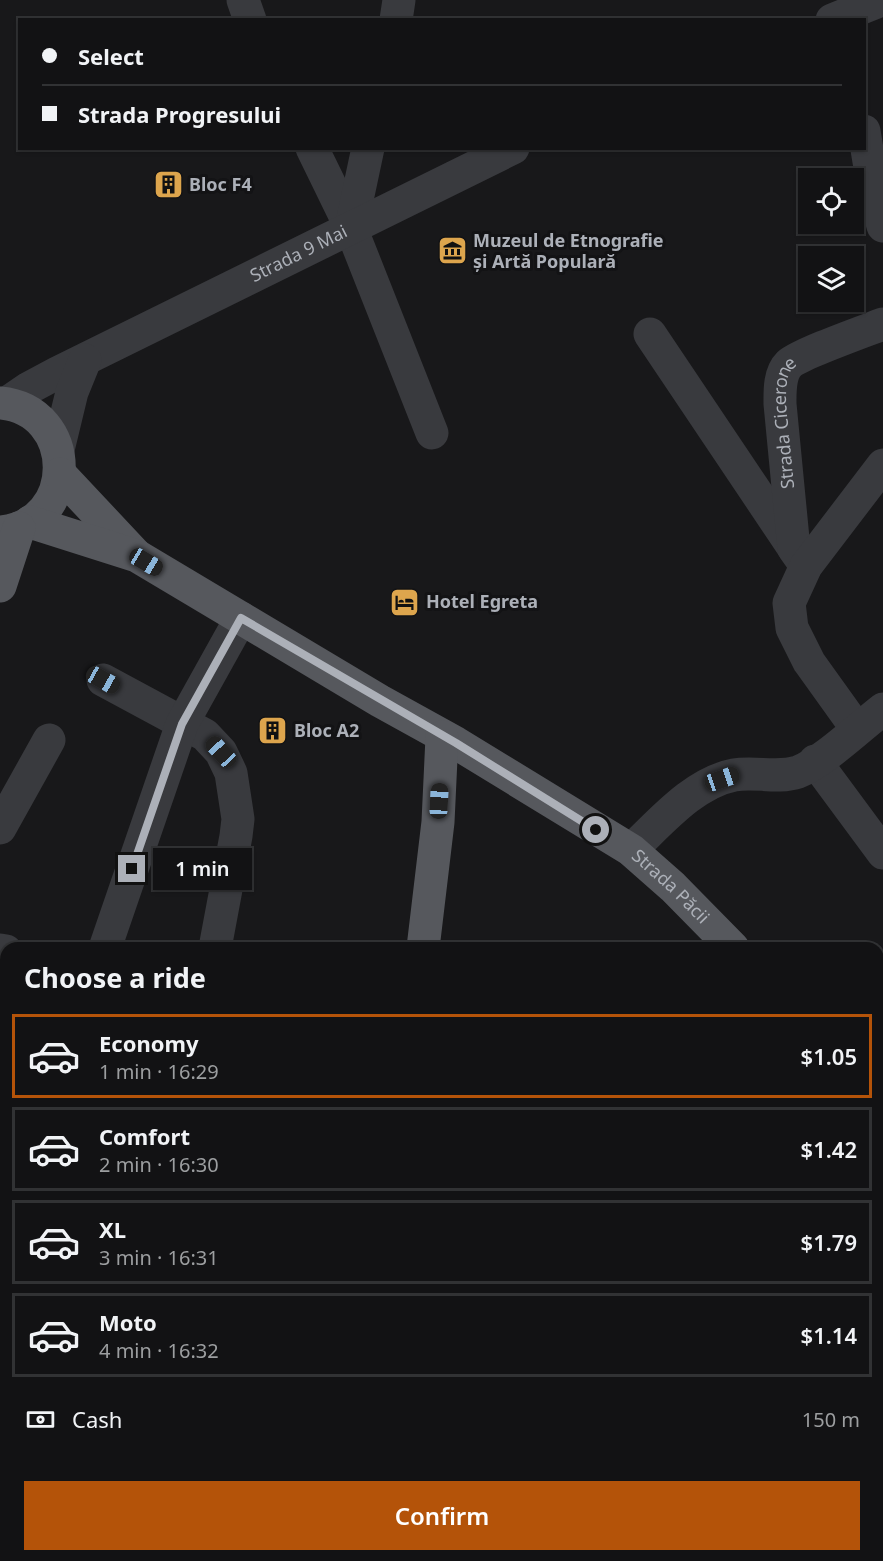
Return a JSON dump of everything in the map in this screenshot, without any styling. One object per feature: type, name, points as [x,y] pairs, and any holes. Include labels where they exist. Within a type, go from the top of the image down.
[{"type":"main road","name":"Strada Păcii","points":[[4,403],[30,412],[48,428],[59,462],[137,556]]},
{"type":"main road","points":[[0,586],[16,527],[45,510],[55,493],[59,462]]},
{"type":"main road","name":"Strada Păcii","points":[[16,527],[137,556],[631,850],[727,942]]},
{"type":"main road","points":[[424,942],[438,822],[442,737]]},
{"type":"street","points":[[243,0],[249,18]]},
{"type":"street","points":[[396,18],[399,0]]},
{"type":"street","points":[[866,142],[875,198],[883,226]]},
{"type":"street","points":[[313,150],[351,228],[432,433]]},
{"type":"street","points":[[351,228],[368,150]]},
{"type":"street","name":"Strada 9 Mai","points":[[4,403],[29,388],[509,150]]},
{"type":"street","name":"Strada Cicerone","points":[[800,558],[780,404],[780,386],[784,372],[788,365],[796,360],[883,324]]},
{"type":"street","name":"Strada Cicerone","points":[[650,334],[800,558]]},
{"type":"street","points":[[59,462],[72,392],[85,360]]},
{"type":"street","points":[[857,729],[809,662],[792,628],[789,603],[800,558],[883,465]]},
{"type":"street","points":[[107,942],[182,724],[241,618]]},
{"type":"street","points":[[103,680],[205,735],[221,752],[231,773],[238,819],[216,942]]},
{"type":"street","points":[[631,850],[683,802],[710,783],[734,775],[777,776],[798,772],[883,709]]},
{"type":"street","points":[[0,828],[49,740]]},
{"type":"street","points":[[815,761],[883,853]]},
{"type":"place","name":"Bloc F4","points":[[168,185]]},
{"type":"place","name":"Muzeul de Etnografie și Artă Populară","points":[[452,251]]},
{"type":"place","name":"Hotel Egreta","points":[[405,602]]},
{"type":"place","name":"Bloc A2","points":[[273,731]]},
{"type":"route","points":[[132,869],[182,724],[241,618],[380,701],[456,743],[596,830]]}]
